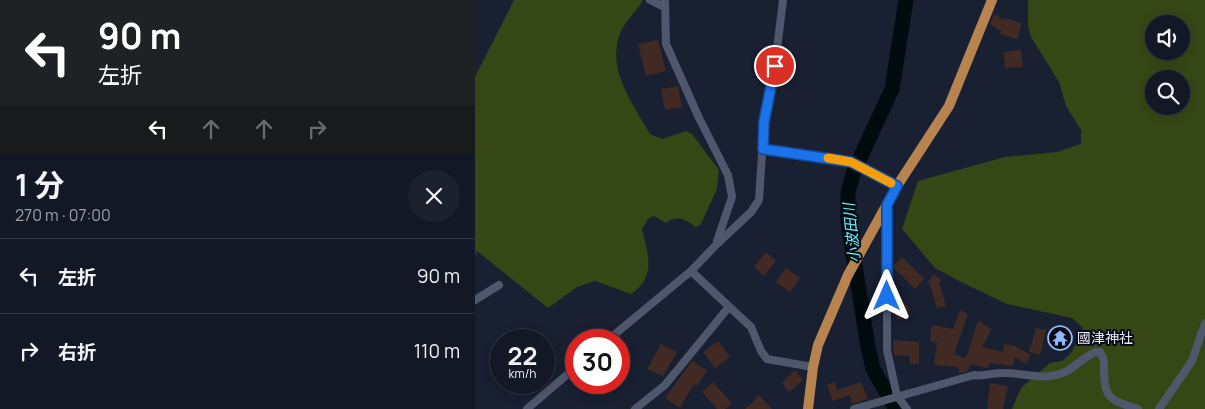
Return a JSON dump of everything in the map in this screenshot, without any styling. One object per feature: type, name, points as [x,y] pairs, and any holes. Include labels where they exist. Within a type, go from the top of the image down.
[{"type":"main road","points":[[808,409],[813,367],[818,345],[848,275],[897,186],[949,106],[992,0]]},
{"type":"street","points":[[650,0],[665,4],[666,44],[702,125],[728,174],[732,197],[717,244]]},
{"type":"street","points":[[621,329],[691,271],[751,212],[759,200],[764,122],[775,66],[783,0]]},
{"type":"street","points":[[763,149],[851,162],[862,166],[897,186]]},
{"type":"street","points":[[887,205],[887,350],[896,396],[907,409]]},
{"type":"street","points":[[691,271],[728,308],[751,327],[761,351],[767,359],[813,367]]},
{"type":"street","points":[[475,300],[499,285]]},
{"type":"street","points":[[635,409],[665,385],[728,308]]},
{"type":"street","points":[[1159,409],[1191,361],[1205,323]]},
{"type":"street","points":[[854,409],[974,375],[983,377],[1004,372],[1042,377],[1051,376],[1066,371],[1096,352],[1100,352],[1104,359],[1104,388],[1109,396],[1117,402],[1138,409]]},
{"type":"street","points":[[527,409],[565,376]]},
{"type":"green space","points":[[514,0],[643,0],[623,27],[617,45],[616,59],[623,85],[650,134],[662,139],[686,131],[692,134],[719,170],[717,189],[701,224],[696,227],[678,218],[666,223],[654,216],[648,219],[642,229],[649,264],[645,280],[631,294],[595,281],[577,287],[548,308],[477,251],[475,256],[475,77]]},
{"type":"green space","points":[[1028,0],[1205,0],[1205,409],[1012,409],[1021,388],[1050,363],[1062,361],[1072,352],[1083,328],[1072,318],[1007,304],[935,268],[902,229],[918,181],[1005,157],[1057,152],[1081,144],[1081,130],[1066,106],[1059,82],[1031,37],[1028,25]]},
{"type":"building","points":[[994,14],[1004,20],[1005,18],[1022,23],[1017,39],[1000,34],[1001,31],[990,24]]},
{"type":"building","points":[[658,40],[666,71],[646,76],[638,44]]},
{"type":"building","points":[[1021,50],[1023,67],[1005,68],[1004,52]]},
{"type":"building","points":[[678,86],[682,107],[665,110],[661,89]]},
{"type":"building","points":[[766,252],[776,261],[764,276],[754,267]]},
{"type":"building","points":[[902,257],[924,279],[915,289],[893,267]]},
{"type":"building","points":[[786,268],[800,278],[790,292],[776,282]]},
{"type":"building","points":[[933,274],[942,280],[939,283],[946,306],[937,308],[928,283]]},
{"type":"building","points":[[904,302],[910,310],[898,320],[893,311]]},
{"type":"building","points":[[960,310],[968,314],[954,354],[966,358],[978,321],[992,329],[982,347],[1003,352],[1004,344],[1015,346],[1031,355],[1026,364],[1015,357],[1013,366],[989,363],[988,368],[970,364],[968,371],[959,373],[959,367],[934,365],[937,342],[930,341],[932,325],[953,329]]},
{"type":"building","points":[[1036,328],[1046,330],[1040,355],[1029,352]]},
{"type":"building","points":[[1055,328],[1068,331],[1066,341],[1053,338]]},
{"type":"building","points":[[893,340],[919,342],[919,364],[910,364],[910,356],[894,355]]},
{"type":"building","points":[[718,341],[730,357],[715,368],[703,352]]},
{"type":"building","points":[[661,344],[677,352],[663,376],[647,369]]},
{"type":"building","points":[[692,361],[707,370],[697,386],[694,384],[680,408],[665,398]]},
{"type":"building","points":[[795,370],[803,380],[789,392],[782,383]]},
{"type":"building","points":[[713,382],[732,403],[725,409],[717,409],[702,392]]},
{"type":"building","points":[[835,382],[837,390],[861,382],[868,399],[852,404],[850,395],[833,401],[827,385]]},
{"type":"building","points":[[990,383],[1008,386],[1003,409],[987,409]]},
{"type":"building","points":[[759,395],[772,409],[745,409],[753,402]]},
{"type":"waterway","name":"小波田川","points":[[896,409],[873,369],[868,347],[848,222],[848,193],[854,171],[892,89],[906,0]]},
{"type":"slow traffic","points":[[828,158],[862,166],[891,183]]},
{"type":"place","name":"國津神社","points":[[1060,338]]},
{"type":"route","points":[[775,66],[764,122],[763,149],[851,162],[862,166],[897,186],[887,205],[887,296]]}]
